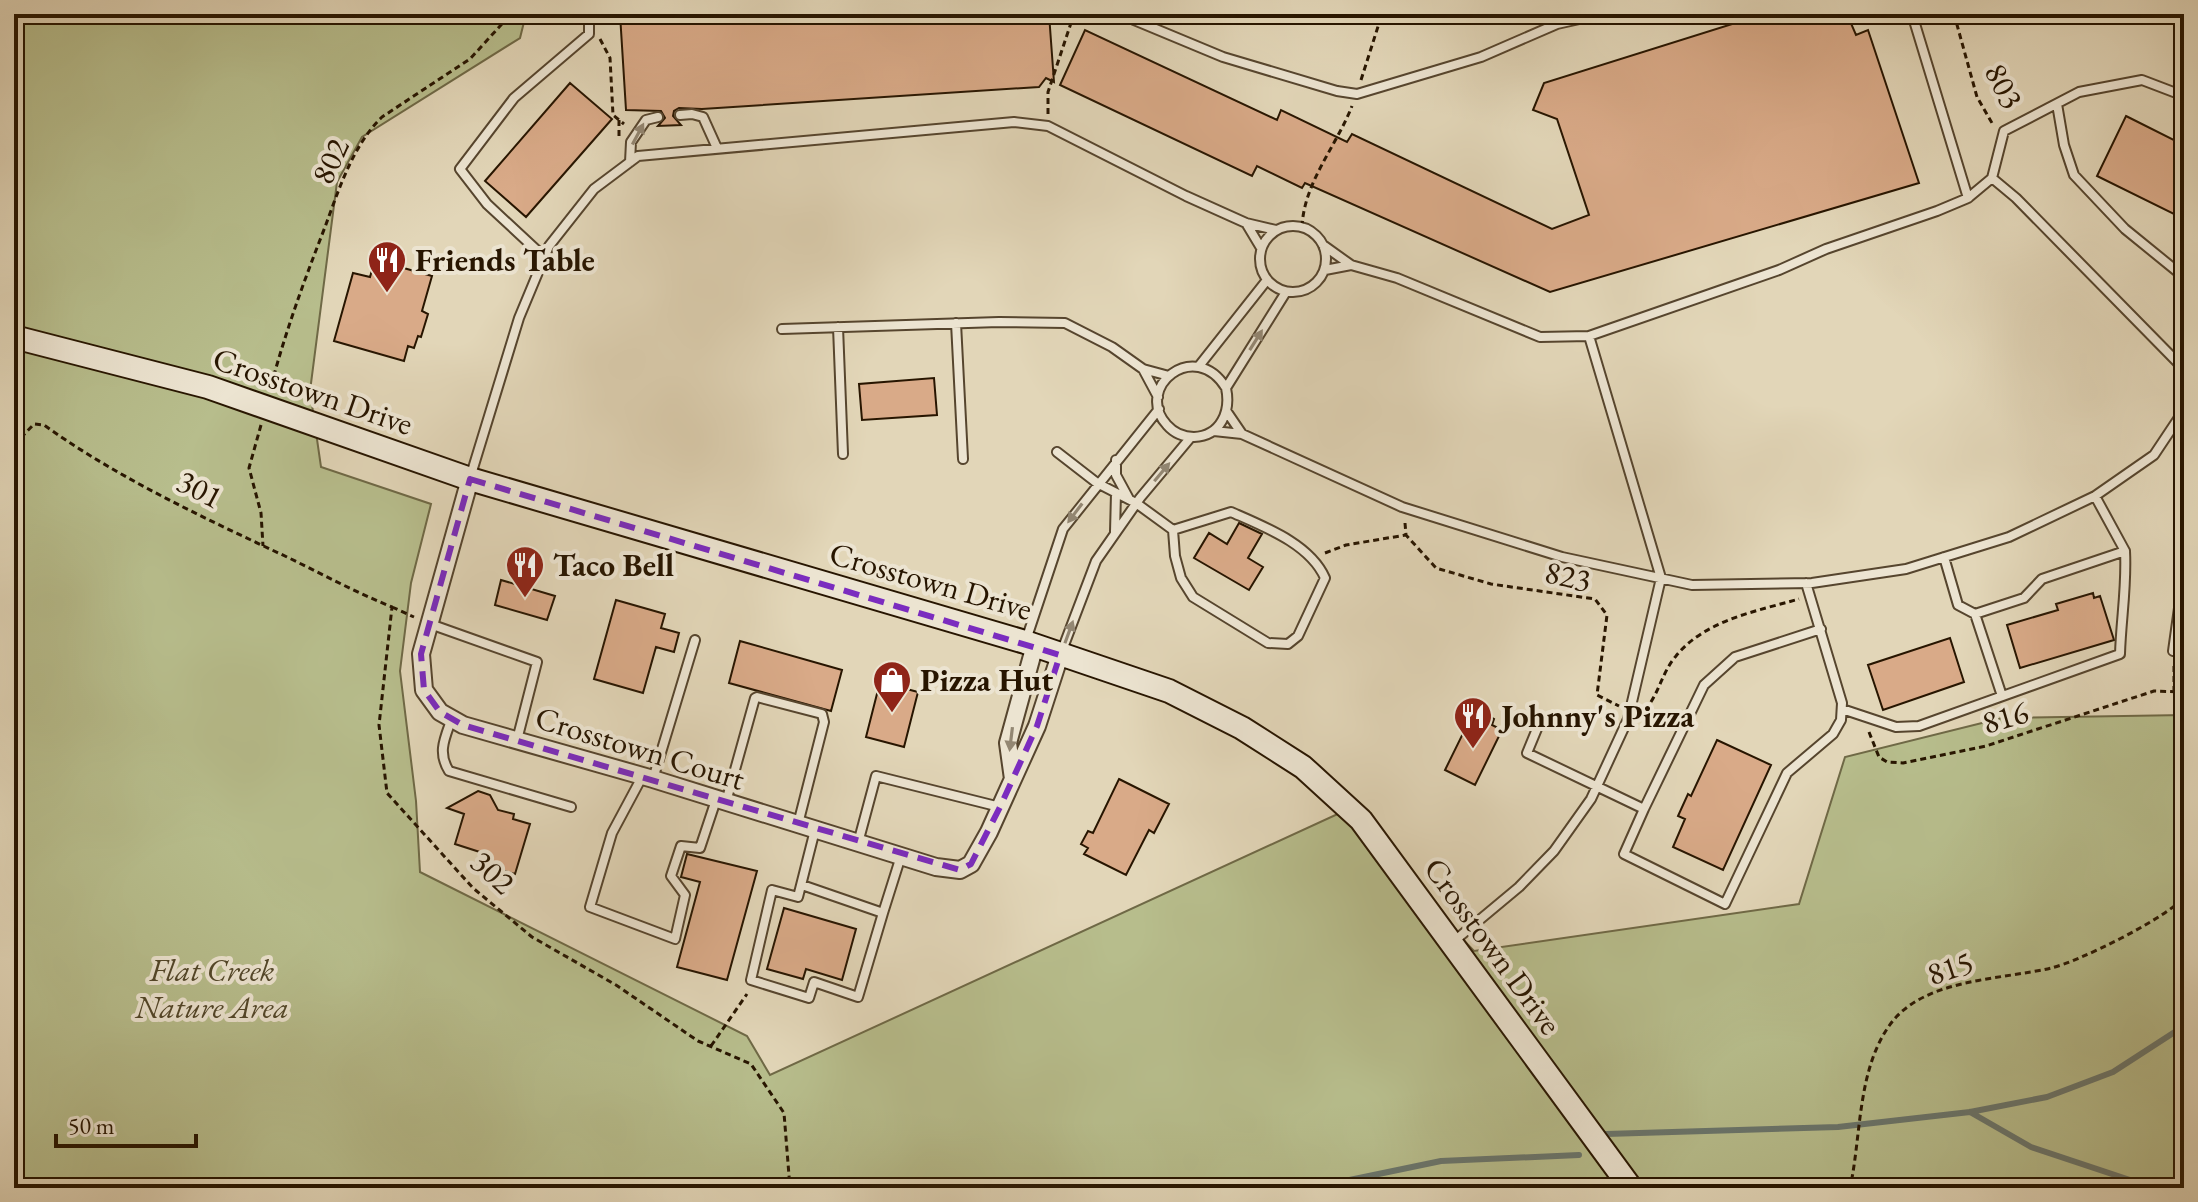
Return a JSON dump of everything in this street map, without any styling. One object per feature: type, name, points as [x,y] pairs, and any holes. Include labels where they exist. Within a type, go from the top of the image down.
[{"type":"street","name":"Crosstown Drive","points":[[14,337],[208,387],[470,479],[1030,644],[1169,691],[1242,728],[1303,767],[1361,820],[1631,1188]]},
{"type":"street","name":"Crosstown Court","points":[[470,479],[421,654],[424,690],[440,712],[463,725],[648,777],[936,867],[960,870],[971,864],[1037,726],[1060,655]]},
{"type":"street","points":[[1013,780],[1008,743],[1030,644]]},
{"type":"lane","points":[[544,257],[487,204],[460,169],[514,98],[589,34],[589,14]]},
{"type":"lane","points":[[1126,14],[1223,57],[1337,91],[1357,94],[1481,57],[1557,24],[1602,14]]},
{"type":"lane","points":[[1912,14],[1968,198]]},
{"type":"lane","points":[[1261,248],[1276,230],[1302,227],[1351,265],[1397,278],[1540,337],[1589,336],[1779,270],[1826,249],[1968,198],[1992,178],[2004,131],[2079,92],[2142,80],[2184,96]]},
{"type":"lane","points":[[2057,104],[2064,145],[2074,175],[2125,229],[2184,277]]},
{"type":"lane","points":[[680,115],[703,117],[717,148]]},
{"type":"lane","points":[[630,162],[631,142],[646,120],[658,117]]},
{"type":"lane","points":[[470,479],[519,318],[549,246],[594,189],[638,156],[1014,122],[1048,126],[1186,196],[1246,223],[1276,230]]},
{"type":"lane","points":[[1992,178],[2016,198],[2184,369]]},
{"type":"lane","points":[[1246,223],[1261,248],[1261,270],[1275,288],[1286,292],[1296,293],[1314,286],[1325,270],[1323,245]]},
{"type":"lane","points":[[1325,270],[1351,265]]},
{"type":"lane","points":[[1199,366],[1267,280]]},
{"type":"lane","points":[[1226,388],[1286,292]]},
{"type":"lane","points":[[956,323],[963,459]]},
{"type":"lane","points":[[782,329],[1065,323],[1112,347],[1143,369],[1169,376]]},
{"type":"lane","points":[[838,327],[843,454]]},
{"type":"lane","points":[[1452,943],[1519,887],[1554,851],[1591,799],[1629,711],[1661,578],[1589,336]]},
{"type":"lane","points":[[1158,397],[1169,376],[1178,369],[1199,366],[1211,371],[1226,388],[1229,400],[1227,412],[1214,431]]},
{"type":"lane","points":[[1143,369],[1158,397],[1162,419],[1180,434],[1191,437],[1214,431],[1242,434],[1402,507],[1562,557],[1692,585],[1806,583],[1906,569],[2009,537],[2095,496],[2154,455],[2184,410]]},
{"type":"lane","points":[[1030,644],[1063,529],[1159,409]]},
{"type":"lane","points":[[1227,412],[1242,434]]},
{"type":"lane","points":[[1060,655],[1096,561],[1132,501],[1191,437]]},
{"type":"lane","points":[[1057,452],[1097,483],[1132,501],[1173,530]]},
{"type":"lane","points":[[1116,460],[1116,475],[1132,501]]},
{"type":"lane","points":[[1115,533],[1116,493]]},
{"type":"lane","points":[[1842,709],[1896,727],[1919,726],[2120,654],[2121,615],[2127,578],[2125,551],[2095,496]]},
{"type":"lane","points":[[1231,512],[1271,530],[1312,558],[1325,578],[1298,636],[1288,644],[1268,643],[1193,597],[1181,578],[1173,530],[1231,512]]},
{"type":"lane","points":[[1975,614],[2024,598],[2042,579],[2125,551]]},
{"type":"lane","points":[[1944,557],[1958,605],[1975,614],[2002,696]]},
{"type":"lane","points":[[2173,651],[2184,572]]},
{"type":"lane","points":[[1806,583],[1821,629],[1842,709],[1841,720],[1833,734],[1787,773],[1725,904],[1624,854],[1704,685],[1735,657],[1821,629]]},
{"type":"lane","points":[[430,623],[537,662],[517,740]]},
{"type":"lane","points":[[695,640],[648,777],[612,833],[590,907],[675,939],[685,895],[671,876],[681,846],[700,848],[721,801],[757,697],[822,714],[824,722],[798,824]]},
{"type":"lane","points":[[452,718],[442,744],[442,760],[449,771],[571,807]]},
{"type":"lane","points":[[1539,724],[1527,753],[1644,809]]},
{"type":"lane","points":[[858,843],[876,776],[1000,807]]},
{"type":"lane","points":[[815,830],[798,897],[772,890],[751,980],[809,998],[814,982],[858,997],[901,856]]},
{"type":"lane","points":[[802,885],[883,913]]},
{"type":"path","name":"802","points":[[271,386],[289,319],[352,160],[371,128],[382,117],[470,59],[511,14]]},
{"type":"path","points":[[589,14],[610,58],[613,115],[624,124]]},
{"type":"path","points":[[1048,126],[1048,92],[1074,14]]},
{"type":"path","points":[[1302,227],[1302,211],[1317,173],[1349,115],[1382,14]]},
{"type":"path","name":"803","points":[[1954,14],[1977,97],[1995,127],[2004,131]]},
{"type":"path","name":"301","points":[[14,445],[34,424],[44,425],[106,466],[263,546]]},
{"type":"path","name":"301","points":[[261,425],[249,468],[261,513],[263,546]]},
{"type":"path","points":[[1312,558],[1346,545],[1406,535],[1402,507]]},
{"type":"path","name":"823","points":[[1406,535],[1436,568],[1491,584],[1595,599],[1607,615],[1597,695],[1629,711]]},
{"type":"path","points":[[263,546],[349,590],[430,623]]},
{"type":"path","points":[[1629,711],[1645,710],[1655,698],[1676,655],[1713,627],[1810,596]]},
{"type":"path","name":"302","points":[[392,607],[379,725],[387,793],[473,888],[532,937],[616,985],[698,1041],[751,1064],[784,1113],[790,1188]]},
{"type":"path","points":[[2173,651],[2174,690]]},
{"type":"path","name":"816","points":[[1861,715],[1879,757],[1887,762],[1903,763],[1986,746],[2154,691],[2184,692]]},
{"type":"path","name":"815","points":[[1845,1188],[1852,1178],[1869,1072],[1874,1054],[1890,1024],[1938,990],[1988,977],[2053,968],[2157,919],[2177,906],[2184,897]]},
{"type":"path","points":[[711,1046],[746,999],[751,980]]},
{"type":"highlighted area","points":[[470,479],[1060,655],[1037,726],[1000,807],[971,864],[960,870],[463,725],[440,712],[424,690],[421,654]]},
{"type":"green space","name":"Flat Creek Nature Area","points":[[14,14],[526,14],[520,38],[362,137],[337,182],[310,391],[321,467],[431,504],[411,583],[400,671],[416,801],[420,872],[747,1036],[770,1075],[1342,812],[1474,951],[1799,904],[1845,757],[2002,718],[2184,715],[2184,1188],[14,1188]]},
{"type":"building","points":[[620,14],[1049,14],[1054,82],[1046,78],[1039,87],[679,108],[673,116],[681,125],[658,126],[665,118],[661,111],[626,110]]},
{"type":"building","points":[[1764,14],[1847,14],[1856,35],[1868,30],[1919,183],[1550,292],[1305,183],[1302,188],[1257,166],[1252,176],[1060,85],[1085,30],[1277,120],[1281,110],[1347,142],[1352,134],[1552,229],[1589,215],[1557,119],[1533,110],[1544,83]]},
{"type":"building","points":[[570,83],[612,119],[526,217],[485,181]]},
{"type":"building","points":[[2126,116],[2184,145],[2184,219],[2097,176]]},
{"type":"building","name":"Friends Table","points":[[375,260],[432,276],[422,311],[428,314],[421,337],[418,336],[414,348],[408,346],[404,361],[334,341],[353,273],[370,277]]},
{"type":"building","points":[[934,378],[937,415],[862,420],[859,384]]},
{"type":"building","points":[[1239,523],[1262,534],[1248,558],[1263,567],[1249,590],[1194,558],[1209,533],[1227,544]]},
{"type":"building","name":"Taco Bell","points":[[501,580],[555,596],[547,620],[495,605]]},
{"type":"building","points":[[2093,593],[2094,598],[2100,596],[2114,640],[2020,668],[2007,625],[2058,610],[2056,604]]},
{"type":"building","points":[[616,600],[665,614],[661,628],[679,633],[674,652],[656,647],[643,693],[594,679]]},
{"type":"building","points":[[1950,638],[1964,682],[1883,710],[1868,665]]},
{"type":"building","points":[[740,641],[842,670],[831,711],[729,683]]},
{"type":"building","name":"Pizza Hut","points":[[880,682],[918,692],[904,747],[866,737]]},
{"type":"building","name":"Johnny's Pizza","points":[[1475,709],[1494,719],[1492,725],[1502,730],[1475,785],[1445,770]]},
{"type":"building","points":[[1717,740],[1771,765],[1723,870],[1673,847],[1685,819],[1678,816],[1688,794],[1691,796]]},
{"type":"building","points":[[1119,779],[1169,804],[1154,833],[1149,830],[1126,875],[1084,854],[1088,848],[1081,844],[1088,831],[1093,833]]},
{"type":"building","points":[[478,791],[490,795],[498,810],[514,814],[513,819],[530,824],[515,874],[483,865],[486,854],[455,844],[464,814],[447,808]]},
{"type":"building","points":[[687,854],[757,871],[727,980],[677,967],[700,882],[681,877]]},
{"type":"building","points":[[784,908],[856,929],[842,980],[806,969],[803,979],[767,969]]},
{"type":"waterway","points":[[1606,1134],[1838,1127],[1970,1112],[2047,1097],[2113,1072],[2184,1026]]},
{"type":"waterway","points":[[1970,1112],[2031,1147],[2154,1188]]},
{"type":"waterway","points":[[1311,1188],[1441,1161],[1579,1155]]},
{"type":"place","name":"Friends Table","points":[[387,294]]},
{"type":"place","name":"Taco Bell","points":[[525,599]]},
{"type":"place","name":"Pizza Hut","points":[[892,714]]},
{"type":"place","name":"Johnny's Pizza","points":[[1473,750]]}]
